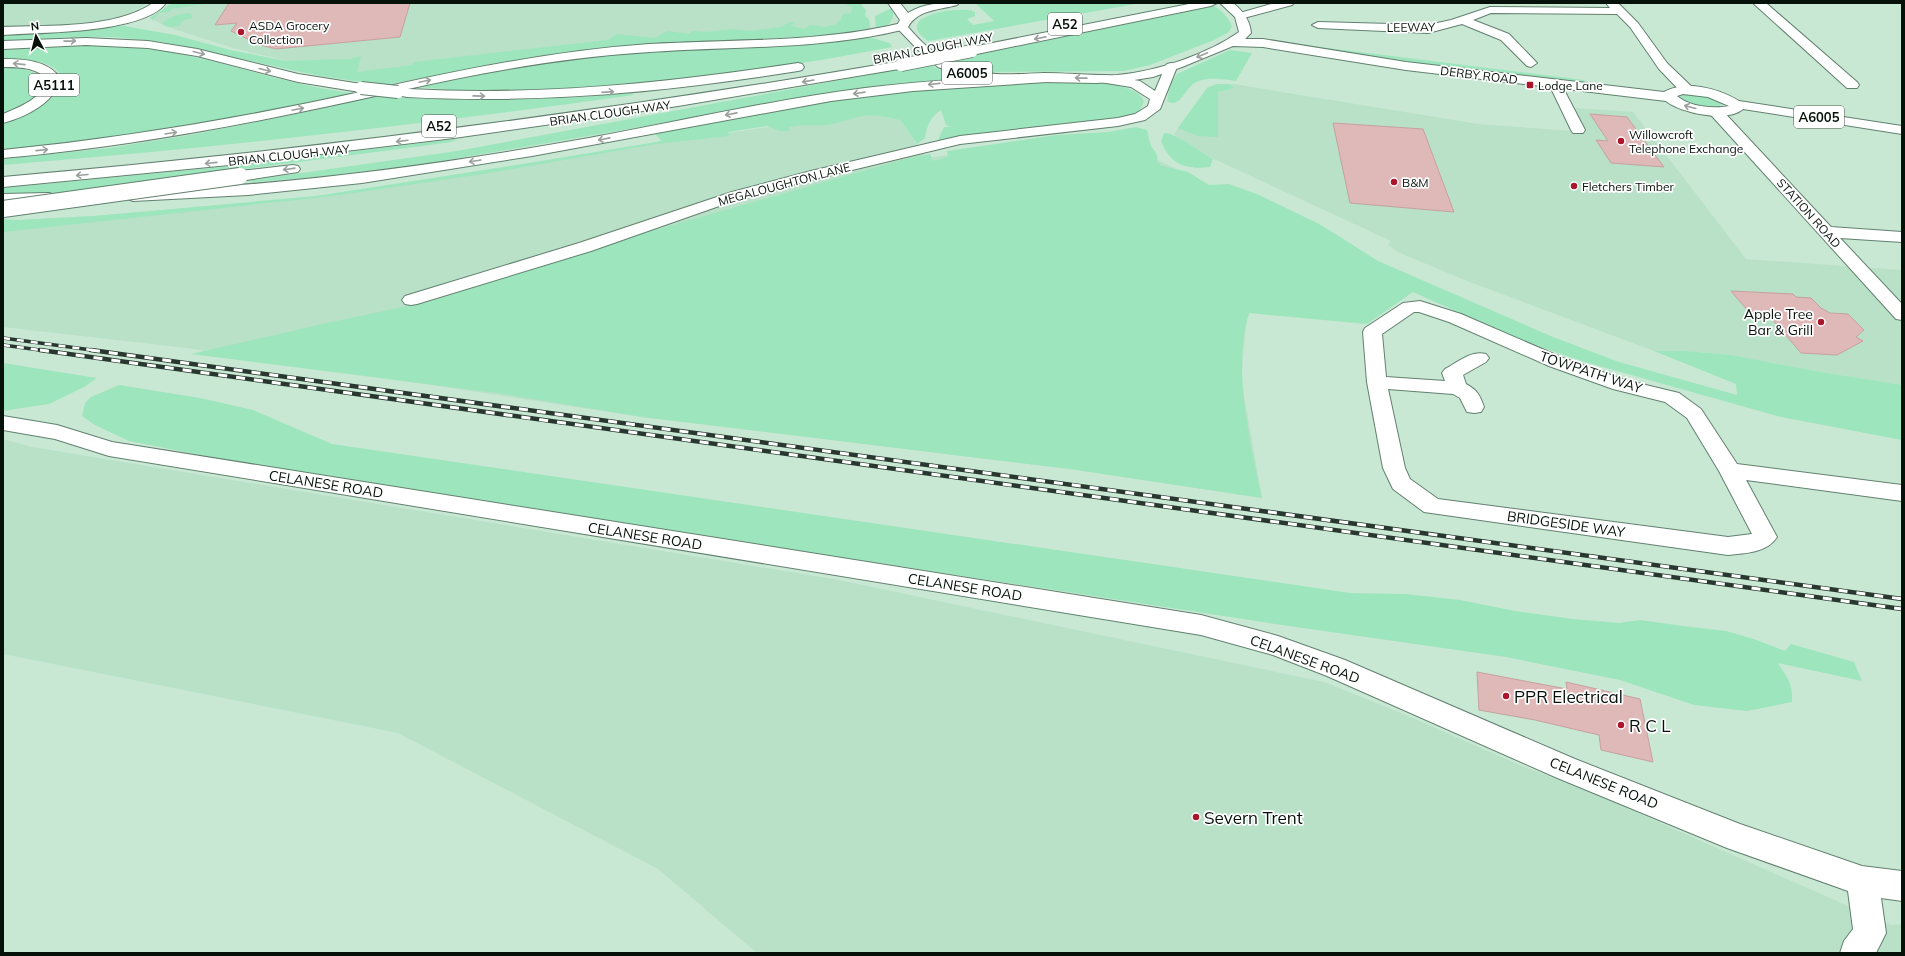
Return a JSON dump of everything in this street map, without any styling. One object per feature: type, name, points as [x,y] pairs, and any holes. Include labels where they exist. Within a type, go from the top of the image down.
[{"type":"main road","points":[[3,31],[85,26],[116,22],[141,15],[160,3]]},
{"type":"main road","name":"A6005","points":[[894,3],[901,11],[906,32],[939,62],[948,68],[966,73],[982,75],[1105,79],[1138,76],[1171,67],[1233,42]]},
{"type":"main road","points":[[921,3],[948,3]]},
{"type":"main road","points":[[3,154],[106,143],[201,128],[457,75],[568,56],[675,46],[852,37],[873,34],[904,23],[913,13],[930,7],[953,3]]},
{"type":"main road","name":"BRIAN CLOUGH WAY","points":[[3,170],[136,159],[407,130],[678,93],[890,57],[1172,3]]},
{"type":"main road","name":"A6005","points":[[1226,3],[1242,20]]},
{"type":"main road","points":[[1233,42],[1245,33],[1242,20],[1288,3]]},
{"type":"main road","points":[[1481,3],[1490,10]]},
{"type":"main road","points":[[1759,3],[1852,85]]},
{"type":"main road","name":"BRIAN CLOUGH WAY","points":[[3,182],[334,150],[659,106],[902,65],[1205,4]]},
{"type":"main road","points":[[1617,7],[1634,25],[1663,66],[1688,90]]},
{"type":"main road","name":"LEEWAY","points":[[1318,25],[1428,29],[1462,20],[1490,10],[1617,7]]},
{"type":"main road","name":"DERBY ROAD","points":[[1242,20],[1258,33],[1289,46]]},
{"type":"main road","points":[[1462,20],[1505,37],[1531,63]]},
{"type":"main road","points":[[3,44],[70,40],[135,43],[189,51],[280,73],[361,88],[398,92],[488,96],[586,93],[671,86],[807,66]]},
{"type":"main road","name":"DERBY ROAD","points":[[1233,42],[1264,43],[1289,46],[1331,55],[1398,65],[1670,97]]},
{"type":"main road","points":[[836,63],[873,60]]},
{"type":"main road","name":"A5111","points":[[3,63],[42,68],[49,72],[55,79],[51,91],[25,109],[3,119]]},
{"type":"main road","name":"MEGALOUGHTON LANE","points":[[411,300],[563,254],[737,195],[785,182],[960,140],[1123,121],[1148,114],[1155,107],[1157,97],[1162,91],[1171,67]]},
{"type":"main road","points":[[3,199],[198,193],[325,182],[502,156],[857,93],[942,83],[1057,78]]},
{"type":"main road","points":[[1105,79],[1135,84],[1157,97]]},
{"type":"main road","points":[[1555,84],[1578,130]]},
{"type":"main road","points":[[1688,90],[1712,94],[1735,104],[1737,108],[1734,110],[1716,112],[1688,107],[1677,103],[1670,97],[1669,95],[1674,92],[1688,90]]},
{"type":"main road","name":"A6005","points":[[1735,104],[1902,130]]},
{"type":"main road","points":[[366,159],[524,134],[659,106]]},
{"type":"main road","name":"STATION ROAD","points":[[1716,112],[1902,315]]},
{"type":"main road","points":[[3,209],[303,168]]},
{"type":"main road","points":[[1827,232],[1902,237]]},
{"type":"main road","name":"BRIDGESIDE WAY","points":[[1420,306],[1409,307],[1372,332],[1377,382],[1394,468],[1401,484],[1432,506],[1728,546],[1754,543],[1765,537],[1730,470]]},
{"type":"main road","name":"TOWPATH WAY","points":[[1420,306],[1455,318],[1556,362],[1620,385],[1672,397],[1694,414],[1730,470]]},
{"type":"main road","points":[[1457,388],[1452,373],[1479,358]]},
{"type":"main road","points":[[1377,382],[1457,388],[1469,394],[1474,407]]},
{"type":"main road","name":"CELANESE ROAD","points":[[3,423],[32,426],[67,434],[109,449],[1202,626],[1278,646],[1336,668],[1565,768],[1738,838],[1862,881],[1902,886]]},
{"type":"main road","points":[[1730,470],[1902,493]]},
{"type":"main road","points":[[1856,953],[1870,933],[1862,881]]},
{"type":"shaded area","points":[[3,3],[147,3],[138,9],[117,18],[90,23],[3,27]]},
{"type":"shaded area","points":[[172,3],[856,3],[851,28],[673,37],[354,73],[296,63],[233,48],[165,26],[150,18]]},
{"type":"shaded area","points":[[1217,84],[1234,84],[1478,124],[1586,132],[1574,108],[1633,112],[1746,259],[1902,270],[1902,385],[1731,355],[1686,351],[1654,351],[1467,281],[1400,253],[1388,245],[1391,241],[1199,152],[1174,134],[1207,88]]},
{"type":"shaded area","points":[[893,110],[926,158],[1115,132],[1155,159],[1187,174],[1275,230],[1246,324],[1241,379],[1262,498],[1070,469],[642,417],[187,348],[3,327],[3,221],[94,216],[333,196],[653,143]]},
{"type":"shaded area","points":[[3,439],[32,447],[839,580],[1324,682],[1408,716],[1522,766],[1604,798],[1891,925],[1902,924],[1902,953],[757,953],[658,869],[398,733],[3,654]]},
{"type":"green space","points":[[172,3],[211,3],[171,9],[169,12],[159,13],[153,20],[150,18]]},
{"type":"green space","points":[[847,3],[862,3],[862,6],[866,10],[865,16],[869,19],[870,28],[853,34],[632,45],[577,51],[383,85],[320,76],[163,42],[116,37],[70,37],[3,41],[3,34],[124,26],[175,35],[230,50],[286,61],[349,59],[361,56],[357,72],[412,65],[414,62],[608,40],[617,34],[655,38],[668,31],[689,34],[692,31],[706,32],[733,29],[750,31],[781,27],[790,22],[794,23],[791,26],[805,29],[810,25],[826,27],[837,24],[843,14],[851,13],[852,7],[847,6]]},
{"type":"green space","points":[[1141,3],[928,41],[920,35],[917,30],[917,24],[924,18],[951,10],[970,10],[975,12],[975,16],[967,19],[973,25],[994,21],[976,4]]},
{"type":"green space","points":[[1214,6],[1224,14],[1232,26],[1229,32],[1214,40],[1150,65],[1124,71],[991,72],[969,67],[951,60]]},
{"type":"green space","points":[[892,8],[893,17],[890,23],[876,30],[875,16]]},
{"type":"green space","points":[[190,13],[193,18],[183,20],[179,26],[170,27],[162,24],[171,17]]},
{"type":"green space","points":[[869,37],[890,43],[892,47],[827,59],[691,80],[534,92],[460,91],[418,87],[522,66],[627,52],[809,44]]},
{"type":"green space","points":[[70,44],[128,47],[171,52],[310,86],[352,93],[179,127],[91,140],[3,150],[3,124],[36,108],[65,86],[62,77],[57,70],[49,65],[41,62],[3,59],[3,48]]},
{"type":"green space","points":[[1304,45],[1584,80],[1586,84],[1356,56]]},
{"type":"green space","points":[[1230,50],[1252,53],[1236,81],[1208,79],[1197,81],[1190,87],[1182,98],[1175,103],[1167,101],[1170,84],[1177,74]]},
{"type":"green space","points":[[927,64],[959,78],[868,88],[436,162],[326,176],[255,182],[245,181],[457,151]]},
{"type":"green space","points":[[3,67],[31,71],[40,77],[43,82],[38,94],[33,99],[3,116]]},
{"type":"green space","points":[[1079,82],[1112,85],[1126,88],[1137,93],[1141,96],[1144,102],[1139,111],[1125,117],[1004,130],[937,142],[944,127],[951,127],[946,125],[941,110],[930,122],[925,138],[917,144],[900,120],[882,116],[863,116],[827,125],[795,126],[790,127],[789,131],[780,131],[767,126],[728,132],[729,136],[656,144],[483,174],[333,196],[3,232],[3,219],[18,220],[94,216],[316,196],[662,141],[655,134],[839,99],[896,92],[1017,83]]},
{"type":"green space","points":[[1217,84],[1229,84],[1234,88],[1218,92],[1218,137],[1198,136],[1178,128],[1207,88]]},
{"type":"green space","points":[[632,93],[633,95],[397,126],[161,151],[3,165],[3,159],[110,148],[196,134],[316,110],[375,96],[482,100],[581,97]]},
{"type":"green space","points":[[1688,94],[1706,96],[1722,104],[1713,107],[1701,106],[1688,102],[1680,96]]},
{"type":"green space","points":[[1136,127],[1147,130],[1149,141],[1157,156],[1157,162],[1162,166],[1188,172],[1209,185],[1229,184],[1259,195],[1321,225],[1378,261],[1553,337],[1619,362],[1737,395],[1736,384],[1654,351],[1686,351],[1731,355],[1902,385],[1902,440],[1781,417],[1585,362],[1525,342],[1413,292],[1367,324],[1249,313],[1244,334],[1242,381],[1248,429],[1262,498],[1070,469],[642,417],[497,393],[191,354],[431,301],[641,234],[909,158],[930,154],[933,161],[948,157],[947,151],[1057,135],[1108,132]]},
{"type":"green space","points":[[1164,133],[1183,140],[1213,159],[1210,167],[1201,168],[1186,166],[1174,160],[1169,155],[1161,141]]},
{"type":"green space","points":[[454,139],[457,140],[415,147],[49,194],[3,195],[3,188],[242,165]]},
{"type":"green space","points":[[3,363],[97,378],[84,387],[49,404],[3,411]]},
{"type":"green space","points":[[119,385],[200,398],[253,410],[332,444],[1350,593],[1405,594],[1460,600],[1515,611],[1573,619],[1619,623],[1640,620],[1726,631],[1754,639],[1785,651],[1791,644],[1854,662],[1862,681],[1778,663],[1787,677],[1792,690],[1792,702],[1747,711],[1694,705],[1620,680],[1506,657],[1275,624],[464,499],[216,458],[129,441],[95,425],[82,416],[85,403],[91,397]]},
{"type":"building","points":[[229,3],[410,3],[400,37],[276,49],[260,45],[231,31],[237,23],[215,25]]},
{"type":"building","name":"Willowcroft Telephone Exchange","points":[[1590,114],[1627,117],[1664,167],[1611,163],[1596,140],[1608,141]]},
{"type":"building","name":"B&M","points":[[1333,123],[1423,129],[1454,212],[1350,203]]},
{"type":"building","name":"Apple Tree Bar & Grill","points":[[1731,291],[1793,294],[1796,297],[1811,298],[1821,308],[1830,313],[1848,314],[1864,330],[1856,337],[1863,341],[1837,355],[1801,353],[1766,312],[1748,311]]},
{"type":"building","name":"R C L","points":[[1477,672],[1567,689],[1566,682],[1640,699],[1653,762],[1601,750],[1599,735],[1535,720],[1479,710]]},
{"type":"railway","points":[[3,338],[99,351]]},
{"type":"railway","points":[[3,345],[47,351]]},
{"type":"railway","points":[[40,350],[1902,609]]},
{"type":"railway","points":[[91,350],[1902,599]]},
{"type":"place","name":"ASDA Grocery Collection","points":[[241,32]]},
{"type":"place","name":"Lodge Lane","points":[[1530,85]]},
{"type":"place","name":"Willowcroft Telephone Exchange","points":[[1621,141]]},
{"type":"place","name":"B&M","points":[[1394,182]]},
{"type":"place","name":"Fletchers Timber","points":[[1574,186]]},
{"type":"place","name":"Apple Tree Bar & Grill","points":[[1821,322]]},
{"type":"place","name":"PPR Electrical","points":[[1506,696]]},
{"type":"place","name":"R C L","points":[[1621,725]]},
{"type":"place","name":"Severn Trent","points":[[1196,817]]}]
